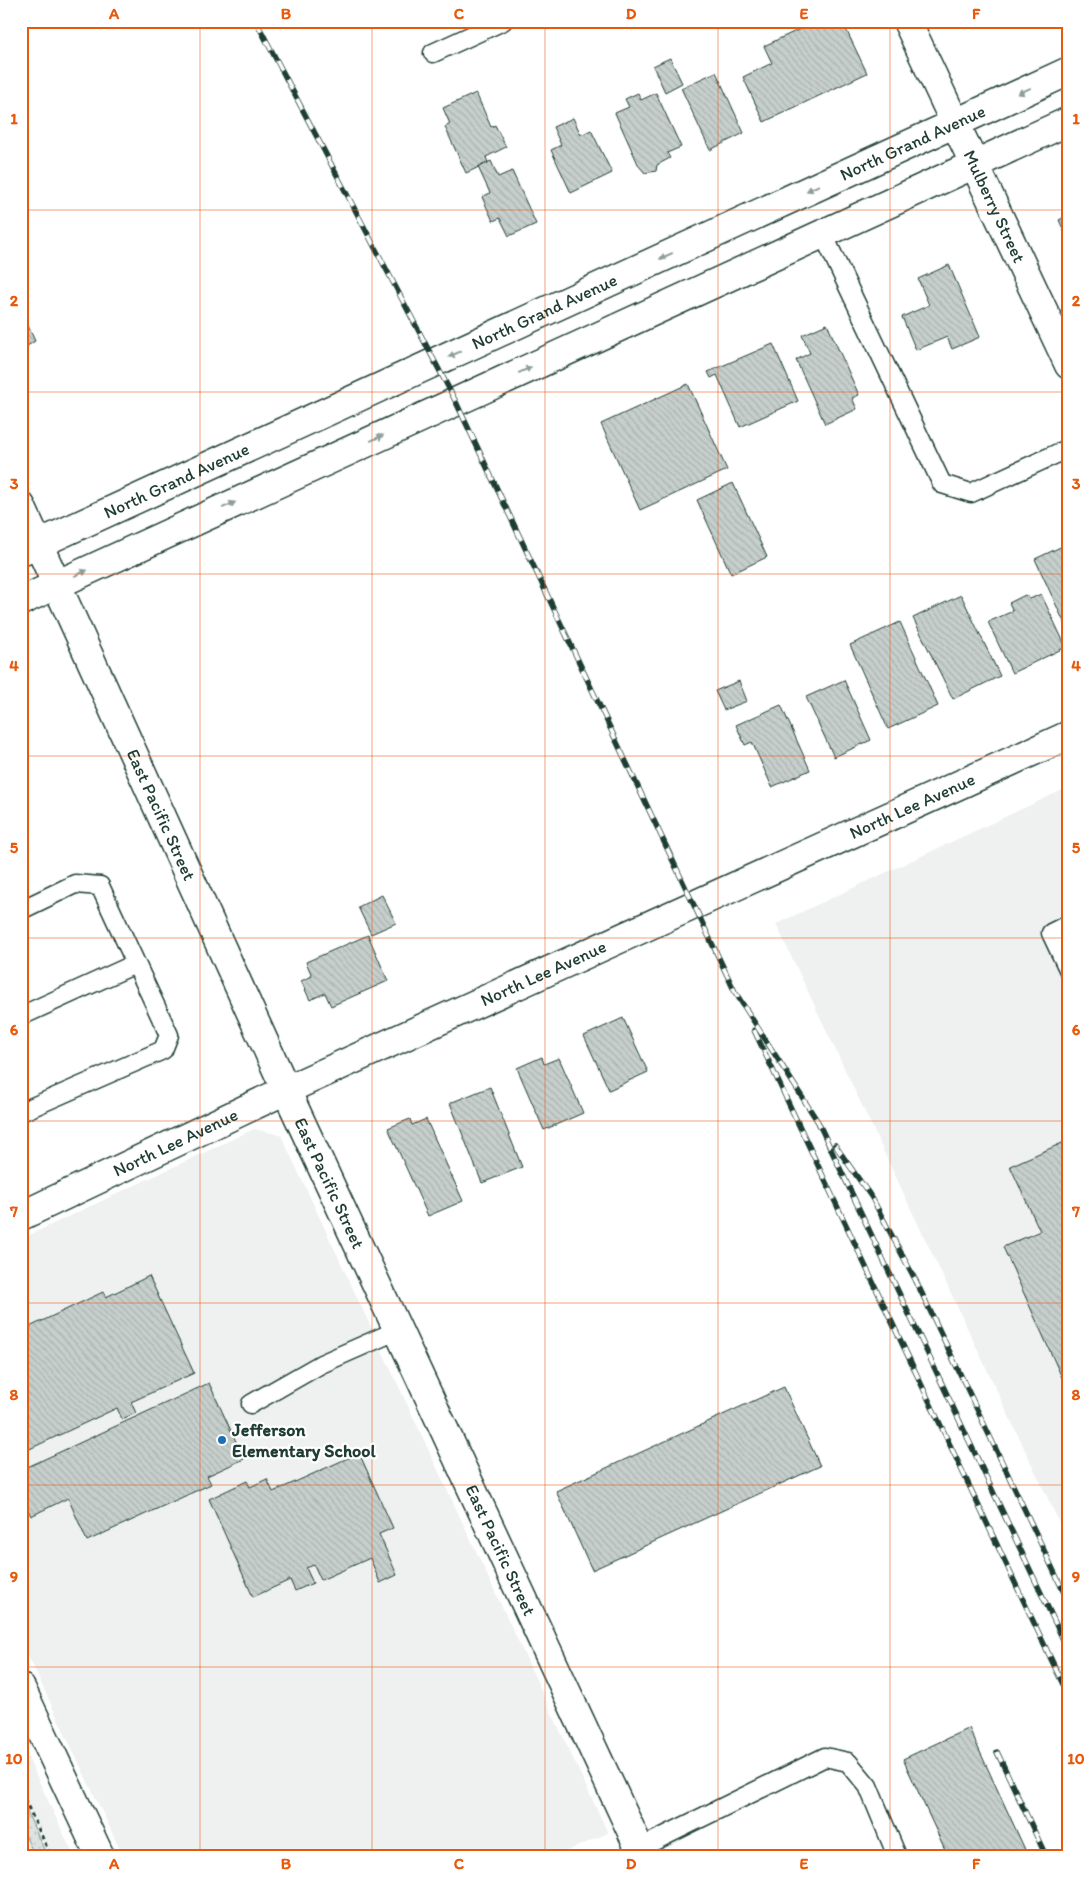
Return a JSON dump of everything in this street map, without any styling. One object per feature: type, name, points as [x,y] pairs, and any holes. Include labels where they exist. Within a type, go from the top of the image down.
[{"type":"street","name":"Mulberry Street","points":[[907,21],[1069,366]]},
{"type":"street","name":"North Grand Avenue","points":[[30,548],[1069,71]]},
{"type":"street","points":[[21,600],[1069,121]]},
{"type":"street","name":"East Pacific Street","points":[[21,506],[30,548],[56,584],[286,1090],[642,1852]]},
{"type":"street","name":"North Lee Avenue","points":[[21,1216],[286,1090],[1069,735]]},
{"type":"street","points":[[21,1688],[100,1856]]},
{"type":"lane","points":[[433,53],[503,21]]},
{"type":"lane","points":[[823,234],[942,484],[971,493],[1069,448]]},
{"type":"lane","points":[[21,910],[75,884],[100,886],[169,1034],[163,1050],[21,1112]]},
{"type":"lane","points":[[1069,924],[1051,933],[1069,971]]},
{"type":"lane","points":[[21,1016],[135,964]]},
{"type":"lane","points":[[251,1404],[321,1364],[398,1330]]},
{"type":"lane","points":[[642,1852],[825,1757],[848,1762],[868,1786],[897,1856]]},
{"type":"path","points":[[21,1792],[51,1856]]},
{"type":"shaded area","points":[[1069,787],[1069,1543],[776,924]]},
{"type":"shaded area","name":"Jefferson Elementary School","points":[[254,1129],[281,1135],[608,1833],[556,1856],[123,1856],[21,1641],[21,1239]]},
{"type":"shaded area","points":[[21,1743],[74,1856],[21,1856]]},
{"type":"shaded area","points":[[21,1799],[47,1856],[35,1856],[21,1827]]},
{"type":"building","points":[[817,21],[842,21],[867,73],[764,122],[743,77],[772,63],[764,46]]},
{"type":"building","points":[[670,58],[682,83],[665,92],[653,66]]},
{"type":"building","points":[[716,72],[744,133],[710,150],[681,88]]},
{"type":"building","points":[[476,93],[491,127],[495,125],[506,147],[486,157],[488,163],[466,173],[445,127],[450,124],[443,108]]},
{"type":"building","points":[[638,93],[641,100],[656,93],[681,147],[667,153],[670,158],[657,165],[656,171],[645,173],[639,166],[615,113],[629,107],[625,99]]},
{"type":"building","points":[[573,118],[581,135],[591,130],[612,173],[571,193],[551,150],[561,145],[553,127]]},
{"type":"building","points":[[491,161],[498,177],[512,171],[536,224],[509,236],[500,218],[493,221],[482,197],[490,193],[478,167]]},
{"type":"building","points":[[1069,215],[1069,242],[1059,220]]},
{"type":"building","points":[[949,265],[980,337],[952,349],[947,337],[916,350],[902,317],[929,305],[918,279]]},
{"type":"building","points":[[24,317],[35,341],[21,350],[21,318]]},
{"type":"building","points":[[827,324],[859,395],[852,398],[857,409],[825,424],[796,360],[810,353],[802,335]]},
{"type":"building","points":[[773,344],[798,401],[740,427],[717,375],[711,378],[708,372]]},
{"type":"building","points":[[688,384],[727,470],[640,510],[601,424]]},
{"type":"building","points":[[733,483],[767,557],[731,574],[697,500]]},
{"type":"building","points":[[1069,543],[1069,633],[1035,559]]},
{"type":"building","points":[[1041,594],[1066,647],[1012,673],[988,622],[1013,611],[1009,603],[1025,595],[1030,599]]},
{"type":"building","points":[[961,595],[1000,676],[953,699],[913,618]]},
{"type":"building","points":[[900,622],[938,706],[888,729],[850,645]]},
{"type":"building","points":[[844,680],[871,740],[834,757],[806,697]]},
{"type":"building","points":[[739,681],[747,701],[724,710],[715,691]]},
{"type":"building","points":[[781,705],[810,770],[772,787],[752,742],[745,745],[736,725]]},
{"type":"building","points":[[382,895],[396,923],[371,934],[358,907]]},
{"type":"building","points":[[368,935],[388,981],[331,1006],[325,993],[310,1000],[301,981],[312,976],[306,962]]},
{"type":"building","points":[[623,1018],[648,1072],[609,1090],[584,1036]]},
{"type":"building","points":[[542,1057],[544,1064],[559,1058],[583,1113],[544,1130],[517,1068]]},
{"type":"building","points":[[490,1087],[522,1167],[482,1183],[450,1103]]},
{"type":"building","points":[[410,1119],[412,1125],[426,1119],[463,1201],[428,1216],[388,1128]]},
{"type":"building","points":[[1069,1140],[1068,1391],[1003,1247],[1040,1231],[1010,1166]]},
{"type":"building","points":[[149,1276],[194,1373],[131,1402],[136,1413],[122,1419],[117,1408],[21,1453],[21,1331],[103,1292],[106,1297]]},
{"type":"building","points":[[209,1383],[244,1459],[207,1476],[211,1484],[87,1541],[68,1498],[31,1516],[21,1495],[21,1470]]},
{"type":"building","points":[[784,1387],[820,1466],[592,1570],[556,1491]]},
{"type":"building","points":[[359,1453],[393,1528],[379,1534],[397,1575],[380,1583],[370,1558],[321,1580],[314,1565],[306,1568],[313,1583],[295,1591],[290,1580],[253,1597],[209,1499],[247,1481],[250,1487],[267,1479],[273,1492]]},
{"type":"building","points":[[969,1728],[1028,1856],[948,1856],[903,1759]]},
{"type":"railway","points":[[256,21],[456,402],[735,992],[818,1122],[1069,1652]]},
{"type":"railway","points":[[754,1030],[1069,1697]]},
{"type":"railway","points":[[835,1145],[872,1198],[916,1281],[1069,1603]]},
{"type":"railway","points":[[997,1752],[1046,1856]]},
{"type":"place","name":"Jefferson Elementary School","points":[[222,1440]]}]
